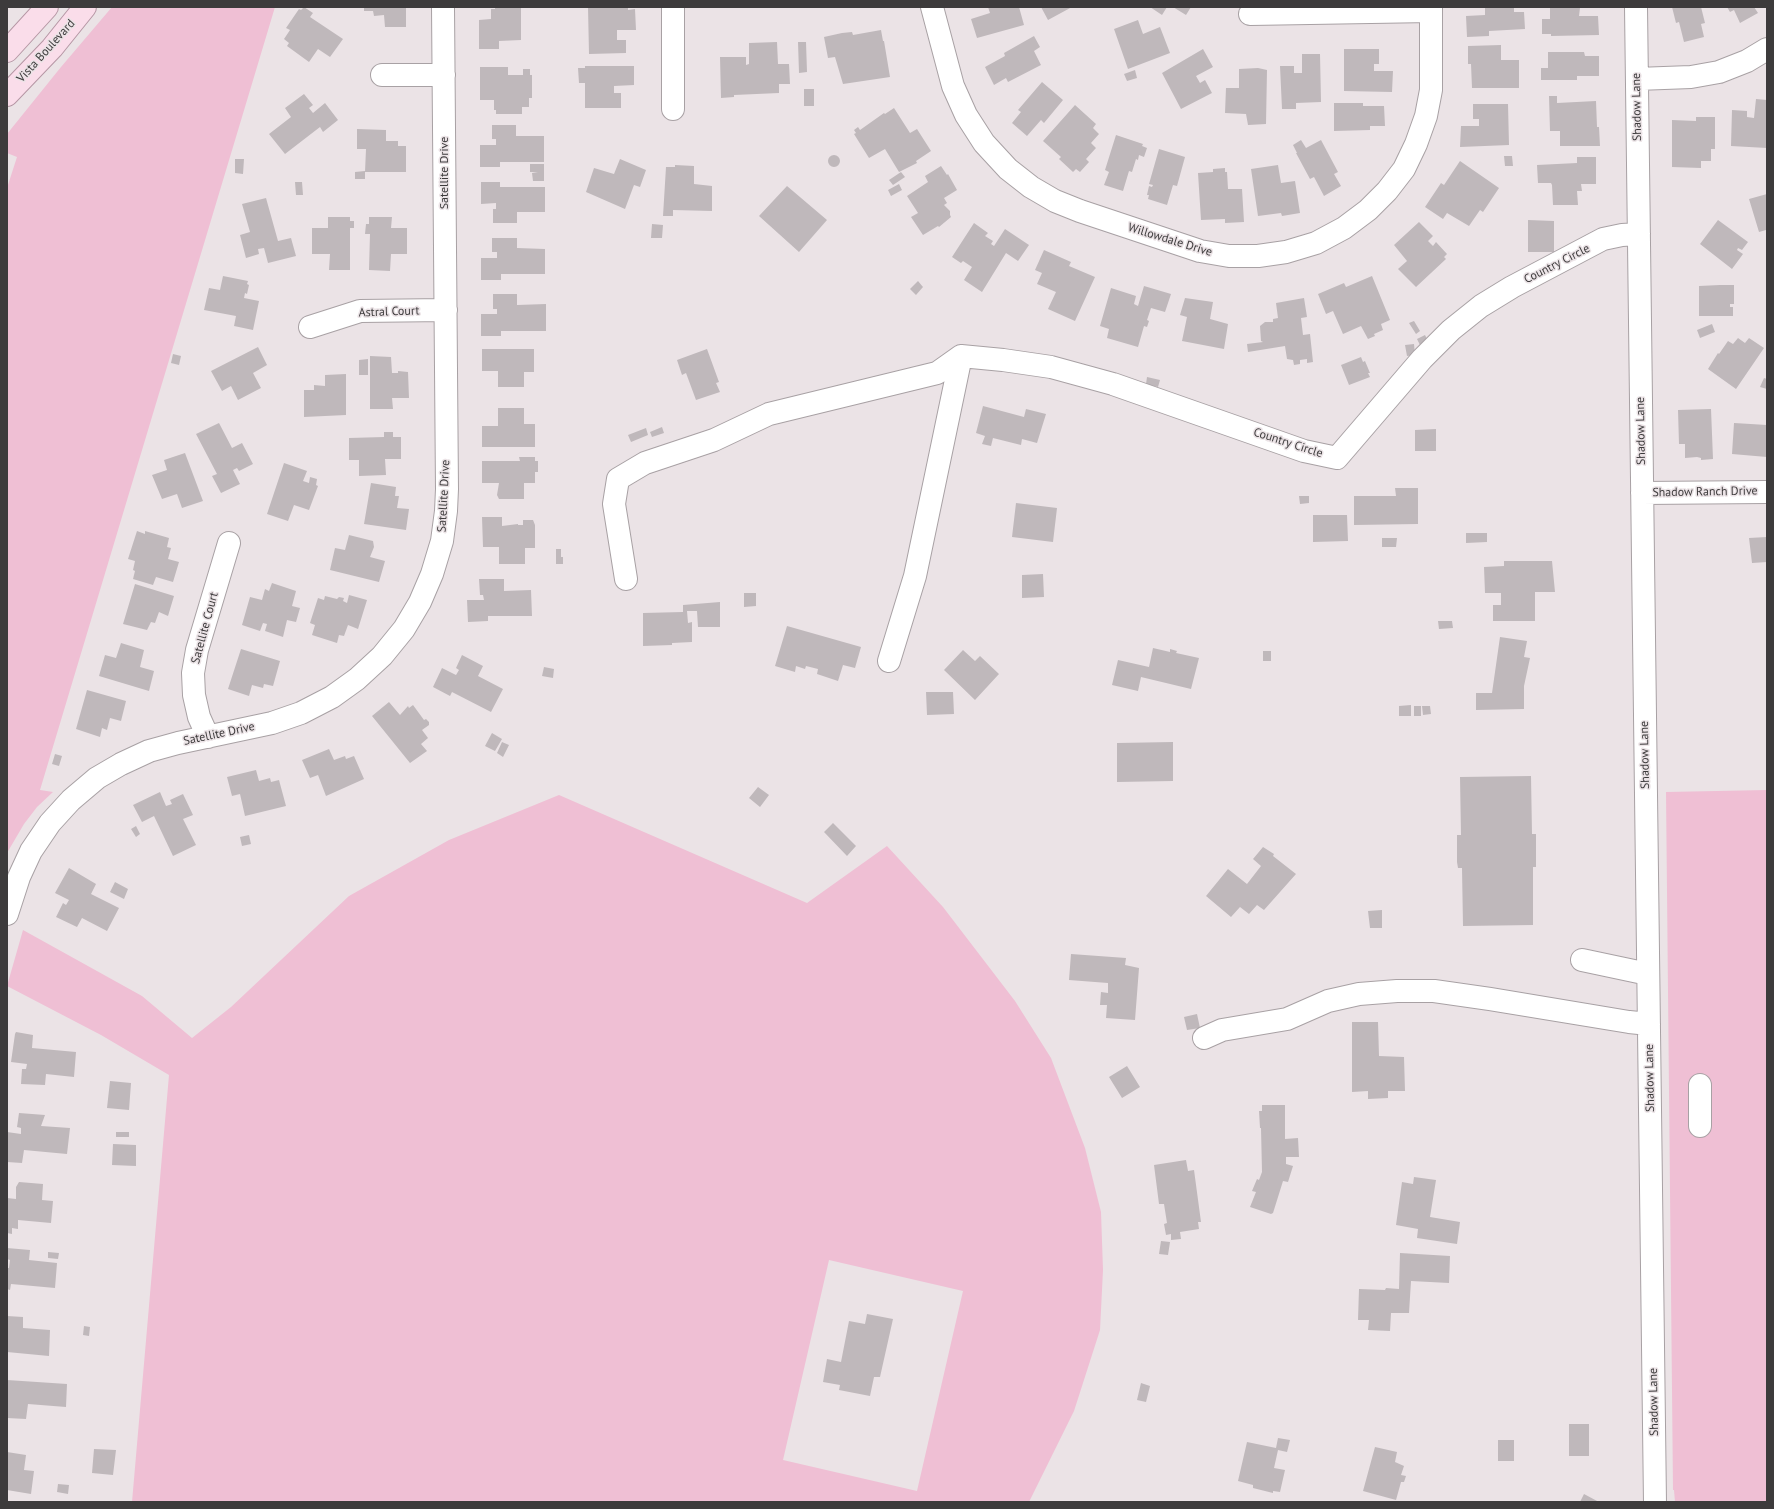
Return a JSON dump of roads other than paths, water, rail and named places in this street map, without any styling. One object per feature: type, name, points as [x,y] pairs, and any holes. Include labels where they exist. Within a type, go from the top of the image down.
[{"type":"main road","points":[[7,51],[47,7]]},
{"type":"main road","name":"Vista Boulevard","points":[[7,95],[52,48],[85,7]]},
{"type":"street","name":"Satellite Drive","points":[[7,914],[19,877],[31,851],[50,823],[71,800],[97,778],[120,764],[149,751],[178,743],[272,723],[300,713],[332,697],[357,679],[382,656],[404,629],[420,602],[432,574],[442,541],[446,511],[443,7]]},
{"type":"street","points":[[672,7],[673,109]]},
{"type":"street","name":"Willowdale Drive","points":[[932,7],[953,86],[966,116],[984,143],[1008,169],[1031,187],[1055,201],[1080,211],[1200,251],[1229,256],[1258,256],[1286,252],[1316,242],[1344,228],[1368,210],[1387,191],[1404,169],[1416,144],[1426,116],[1432,68],[1431,9]]},
{"type":"street","name":"Shadow Lane","points":[[1636,7],[1655,1502]]},
{"type":"street","points":[[1250,14],[1431,9]]},
{"type":"street","points":[[1637,79],[1691,77],[1719,72],[1746,61],[1767,49]]},
{"type":"street","points":[[382,75],[444,75]]},
{"type":"street","name":"Country Circle","points":[[961,356],[1051,367],[1106,382],[1304,451],[1337,458],[1422,359],[1451,330],[1481,306],[1512,287],[1604,239],[1622,235],[1639,234]]},
{"type":"street","name":"Astral Court","points":[[310,327],[360,311],[446,310]]},
{"type":"street","points":[[626,579],[614,504],[618,479],[645,463],[714,440],[769,414],[937,373],[961,356]]},
{"type":"street","points":[[889,661],[915,576],[961,356]]},
{"type":"street","name":"Shadow Ranch Drive","points":[[1642,493],[1767,492]]},
{"type":"street","name":"Satellite Court","points":[[208,737],[199,717],[194,695],[193,673],[197,650],[229,543]]},
{"type":"street","points":[[1582,960],[1648,974]]},
{"type":"street","points":[[1204,1038],[1222,1030],[1287,1019],[1328,1001],[1359,994],[1397,990],[1434,992],[1490,999],[1649,1024]]},
{"type":"street","points":[[1700,1085],[1700,1126]]}]
